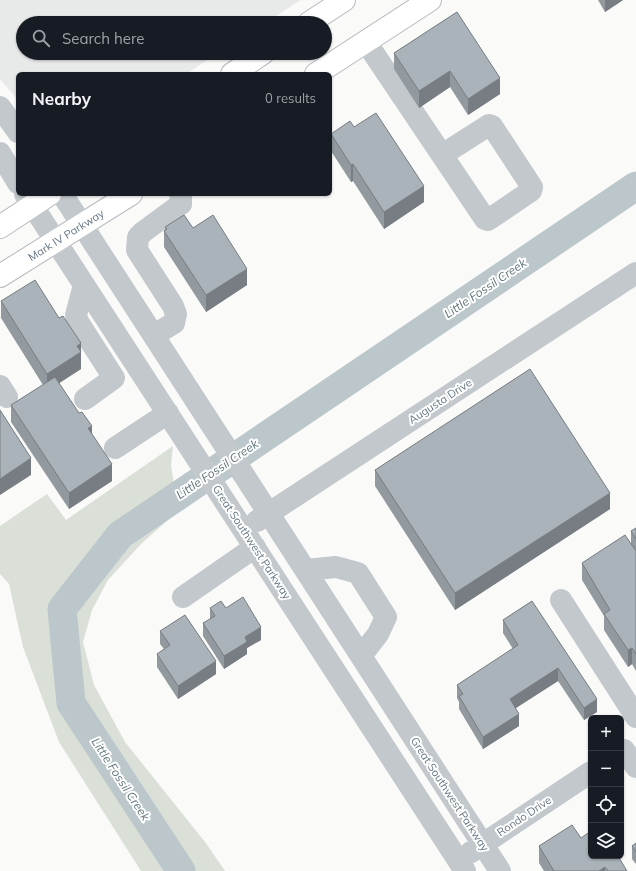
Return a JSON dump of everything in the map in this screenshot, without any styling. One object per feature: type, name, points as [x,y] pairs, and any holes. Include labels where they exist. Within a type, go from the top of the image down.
[{"type":"main road","points":[[320,16],[344,0]]},
{"type":"main road","points":[[319,72],[430,0]]},
{"type":"main road","points":[[235,72],[253,60]]},
{"type":"main road","points":[[0,227],[28,200],[43,196]]},
{"type":"main road","name":"Mark IV Parkway","points":[[0,276],[128,196]]},
{"type":"street","points":[[366,42],[442,155]]},
{"type":"street","points":[[0,107],[16,129]]},
{"type":"street","points":[[0,153],[16,180]]},
{"type":"street","name":"Great Southwest Parkway","points":[[63,196],[500,871]]},
{"type":"street","points":[[154,335],[174,322],[176,314],[173,306],[137,250],[138,237],[181,204],[181,196]]},
{"type":"street","name":"Great Southwest Parkway","points":[[28,200],[245,531],[461,866]]},
{"type":"street","name":"Augusta Drive","points":[[183,597],[245,531],[265,506],[636,273]]},
{"type":"street","points":[[84,285],[76,314],[78,322],[114,378]]},
{"type":"street","points":[[84,398],[135,364]]},
{"type":"street","points":[[115,448],[168,413]]},
{"type":"street","points":[[306,570],[336,567],[358,573],[386,617],[378,634],[361,656]]},
{"type":"street","points":[[560,600],[636,717]]},
{"type":"street","name":"Rondo Drive","points":[[461,866],[483,844],[588,774]]},
{"type":"shaded area","points":[[0,0],[301,0],[276,16],[16,16],[16,60],[207,60],[189,72],[16,72],[16,98],[0,79]]},
{"type":"shaded area","points":[[173,446],[171,465],[178,511],[141,544],[108,580],[92,610],[83,642],[94,685],[125,742],[205,842],[225,871],[141,871],[59,742],[23,647],[9,584],[0,574],[0,526],[47,494],[66,520]]},
{"type":"building","points":[[457,12],[500,78],[468,99],[450,71],[419,91],[394,53]]},
{"type":"building","points":[[376,113],[424,186],[384,212],[353,164],[351,165],[332,136],[332,133],[350,121],[354,127]]},
{"type":"building","points":[[184,215],[193,228],[213,215],[247,269],[206,295],[164,231],[167,229],[165,227]]},
{"type":"building","points":[[35,280],[59,318],[63,316],[81,343],[77,346],[81,352],[47,374],[1,301]]},
{"type":"building","points":[[530,369],[610,493],[455,593],[375,470]]},
{"type":"building","points":[[55,377],[79,413],[82,412],[92,426],[88,428],[112,464],[69,493],[11,405]]},
{"type":"building","points":[[0,410],[31,458],[0,479]]},
{"type":"building","points":[[636,528],[636,539],[631,531]]},
{"type":"building","points":[[625,535],[636,551],[636,654],[632,648],[628,650],[604,614],[610,610],[582,563]]},
{"type":"building","points":[[243,597],[261,627],[245,637],[247,642],[224,656],[203,623],[215,616],[210,608],[221,601],[226,608]]},
{"type":"building","points":[[532,601],[597,699],[584,708],[558,668],[510,699],[519,714],[483,737],[459,696],[463,694],[457,685],[518,645],[503,620]]},
{"type":"building","points":[[185,615],[216,661],[178,686],[157,654],[170,645],[160,631]]},
{"type":"building","points":[[572,825],[581,838],[588,833],[588,859],[620,859],[627,871],[608,871],[605,867],[599,871],[554,871],[539,846]]},
{"type":"building","points":[[636,843],[636,852],[632,846]]},
{"type":"waterway","name":"Little Fossil Creek","points":[[181,871],[71,703],[62,609],[120,535],[636,186]]}]
